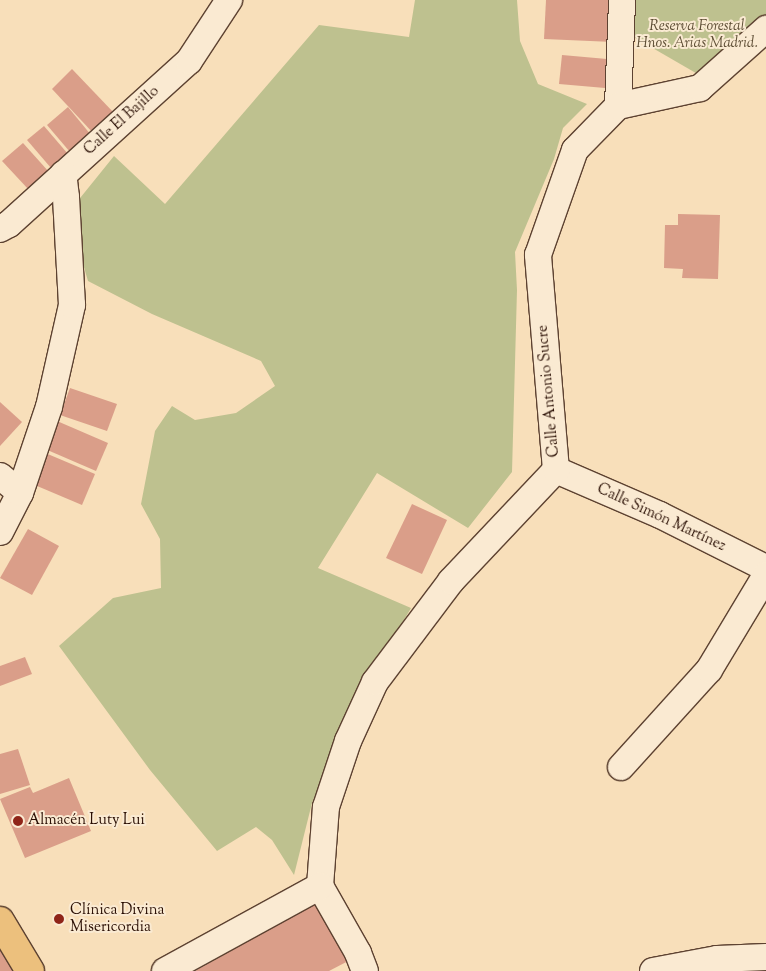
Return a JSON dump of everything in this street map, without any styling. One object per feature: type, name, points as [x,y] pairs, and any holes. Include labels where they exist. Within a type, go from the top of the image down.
[{"type":"main road","points":[[0,921],[30,971]]},
{"type":"street","name":"Calle El Bajillo","points":[[0,229],[9,224],[189,61],[229,0]]},
{"type":"street","points":[[622,0],[618,106],[700,88],[766,29]]},
{"type":"street","name":"Calle Antonio Sucre","points":[[320,886],[326,807],[348,741],[375,682],[451,581],[556,470],[538,255],[575,150],[618,106]]},
{"type":"street","points":[[0,532],[20,493],[49,407],[72,305],[63,174]]},
{"type":"street","name":"Calle Simón Martínez","points":[[556,470],[660,515],[766,568]]},
{"type":"street","points":[[0,476],[20,493]]},
{"type":"street","points":[[621,767],[709,670],[766,576]]},
{"type":"street","points":[[165,971],[320,886],[358,954],[365,971]]},
{"type":"street","points":[[652,971],[717,959],[766,957]]},
{"type":"green space","points":[[415,0],[517,0],[520,41],[538,84],[587,104],[563,128],[554,159],[515,252],[517,290],[512,472],[468,528],[377,473],[318,568],[411,608],[348,715],[312,803],[294,875],[272,840],[256,827],[217,851],[150,770],[59,646],[113,598],[161,588],[160,539],[141,504],[155,431],[172,406],[195,420],[236,413],[275,386],[261,361],[152,314],[88,281],[68,213],[114,156],[165,204],[319,25],[409,37]]},
{"type":"green space","name":"Reserva Forestal Hnos. Arias Madrid.","points":[[627,0],[766,0],[766,15],[752,33],[701,76],[625,32]]},
{"type":"building","points":[[546,0],[615,0],[613,42],[544,39]]},
{"type":"building","points":[[562,55],[607,59],[605,88],[559,84]]},
{"type":"building","points":[[72,69],[115,114],[94,134],[52,89]]},
{"type":"building","points":[[68,107],[91,135],[70,152],[47,125]]},
{"type":"building","points":[[44,126],[68,154],[51,168],[27,140]]},
{"type":"building","points":[[23,143],[49,172],[29,190],[2,161]]},
{"type":"building","points":[[678,214],[720,215],[718,279],[682,278],[683,269],[664,268],[665,225],[678,225]]},
{"type":"building","points":[[70,388],[117,404],[107,431],[60,415]]},
{"type":"building","points":[[0,402],[22,422],[0,446]]},
{"type":"building","points":[[57,421],[108,443],[96,471],[45,449]]},
{"type":"building","points":[[43,452],[95,474],[82,505],[30,483]]},
{"type":"building","points":[[412,504],[447,520],[422,574],[386,558]]},
{"type":"building","points":[[28,529],[59,546],[32,595],[0,578]]},
{"type":"building","points":[[25,657],[32,674],[0,686],[0,666]]},
{"type":"building","points":[[18,749],[30,785],[0,794],[0,754]]},
{"type":"building","points":[[69,778],[91,831],[25,858],[0,799],[30,787],[33,793]]},
{"type":"building","points":[[316,903],[352,959],[329,971],[195,971]]},
{"type":"building","points":[[0,948],[17,971],[0,971]]},
{"type":"place","name":"Almacén Luty Lui","points":[[18,821]]},
{"type":"place","name":"Clínica Divina Misericordia","points":[[59,919]]}]
